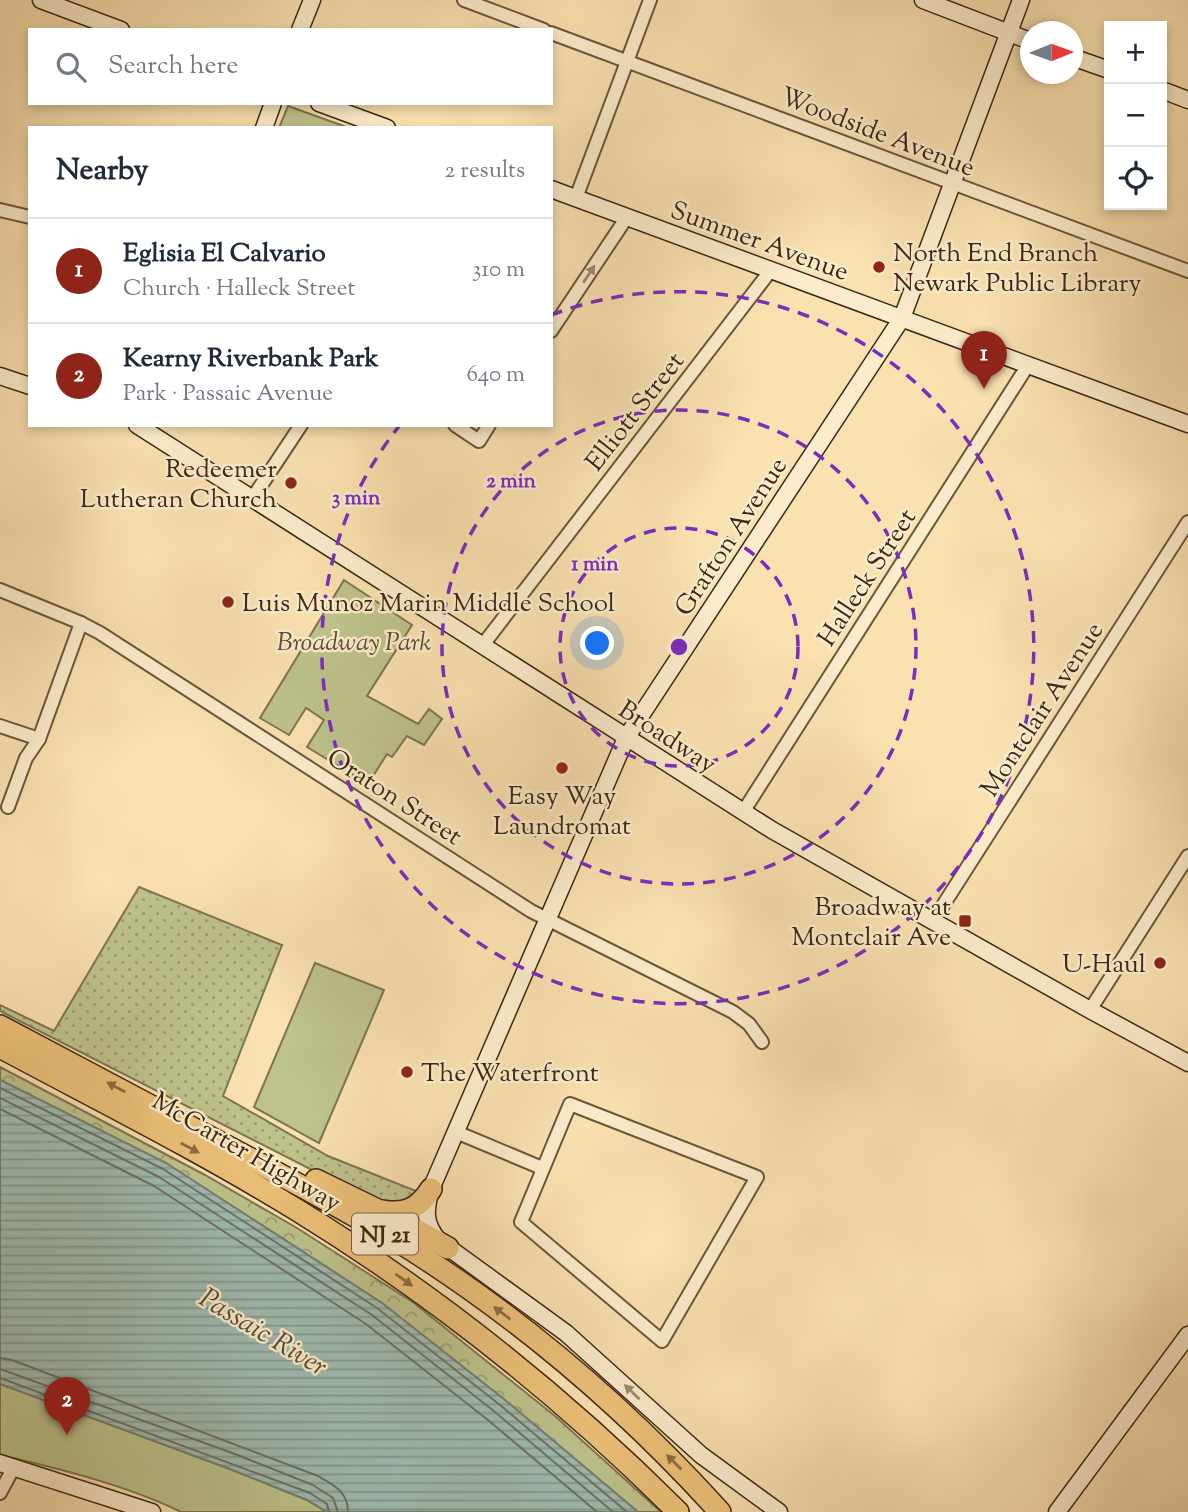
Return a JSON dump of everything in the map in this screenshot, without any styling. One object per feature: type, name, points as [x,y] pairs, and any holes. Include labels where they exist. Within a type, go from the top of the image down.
[{"type":"highway","name":"NJ 21","points":[[0,1026],[338,1207],[401,1243],[461,1283],[548,1348],[595,1388],[658,1446],[720,1512]]},
{"type":"highway","name":"McCarter Highway","points":[[0,1047],[296,1209],[415,1288],[529,1376],[678,1512]]},
{"type":"highway","points":[[0,1057],[123,1113]]},
{"type":"highway","points":[[148,1105],[278,1161],[448,1248]]},
{"type":"highway","points":[[376,1209],[393,1213],[410,1211],[425,1199],[431,1189]]},
{"type":"highway","points":[[635,1470],[684,1512]]},
{"type":"street","points":[[41,0],[116,28]]},
{"type":"street","points":[[301,28],[312,0]]},
{"type":"street","points":[[464,0],[539,28]]},
{"type":"street","points":[[576,198],[625,60],[650,0]]},
{"type":"street","points":[[923,0],[1020,37]]},
{"type":"street","name":"Grafton Avenue","points":[[448,1248],[438,1240],[427,1223],[431,1189],[626,738],[902,318],[1021,0]]},
{"type":"street","name":"Woodside Avenue","points":[[553,34],[1188,271]]},
{"type":"street","points":[[1083,61],[1104,68]]},
{"type":"street","points":[[1167,92],[1188,100]]},
{"type":"street","points":[[265,126],[272,105]]},
{"type":"street","points":[[324,105],[379,126]]},
{"type":"street","name":"Summer Avenue","points":[[553,190],[1188,424]]},
{"type":"street","points":[[0,210],[28,217]]},
{"type":"street","points":[[553,328],[627,217]]},
{"type":"street","name":"Elliott Street","points":[[482,646],[771,270]]},
{"type":"street","name":"Halleck Street","points":[[743,812],[1028,365]]},
{"type":"street","points":[[0,376],[28,385]]},
{"type":"street","name":"Broadway","points":[[146,427],[252,499],[743,812],[1188,1063]]},
{"type":"street","points":[[252,499],[299,427]]},
{"type":"street","points":[[458,427],[479,441],[488,427]]},
{"type":"street","name":"Montclair Avenue","points":[[933,921],[1188,522]]},
{"type":"street","name":"Oraton Street","points":[[0,590],[81,623],[547,920],[733,1012],[749,1024],[762,1042]]},
{"type":"street","points":[[8,807],[26,758],[39,739],[81,623]]},
{"type":"street","points":[[0,726],[39,739]]},
{"type":"street","points":[[1090,1010],[1188,856]]},
{"type":"street","points":[[570,1104],[757,1177],[662,1341],[521,1222],[542,1168],[570,1104]]},
{"type":"street","points":[[456,1132],[542,1168]]},
{"type":"street","points":[[448,1248],[566,1333],[701,1455],[779,1512]]},
{"type":"street","points":[[1056,1512],[1188,1335]]},
{"type":"street","points":[[0,1493],[7,1465],[152,1512]]},
{"type":"green space","points":[[288,106],[343,126],[280,126]]},
{"type":"green space","name":"Broadway Park","points":[[344,580],[412,625],[367,696],[418,724],[429,709],[442,719],[424,745],[407,736],[392,757],[387,754],[368,784],[307,747],[324,720],[306,708],[289,735],[260,718]]},
{"type":"green space","points":[[139,887],[282,945],[223,1096],[328,1156],[416,1191],[411,1202],[375,1202],[0,1011],[0,1005],[54,1031]]},
{"type":"green space","points":[[315,963],[384,990],[319,1143],[254,1107]]},
{"type":"green space","points":[[0,1067],[205,1175],[297,1228],[414,1303],[555,1416],[661,1512],[638,1512],[505,1400],[382,1303],[166,1163],[0,1080]]},
{"type":"green space","points":[[0,1384],[230,1469],[307,1500],[327,1512],[181,1512],[116,1486],[0,1455]]},
{"type":"water","name":"Passaic River","points":[[0,1080],[166,1163],[382,1303],[505,1400],[638,1512],[327,1512],[307,1500],[230,1469],[0,1384]]},
{"type":"place","name":"North End Branch Newark Public Library","points":[[879,267]]},
{"type":"place","name":"Eglisia El Calvario","points":[[984,389]]},
{"type":"place","name":"Redeemer Lutheran Church","points":[[291,483]]},
{"type":"place","name":"Luis Munoz Marin Middle School","points":[[228,602]]},
{"type":"place","name":"Easy Way Laundromat","points":[[562,768]]},
{"type":"place","name":"Broadway at Montclair Ave","points":[[965,921]]},
{"type":"place","name":"U-Haul","points":[[1160,963]]},
{"type":"place","name":"The Waterfront","points":[[407,1072]]},
{"type":"place","name":"Kearny Riverbank Park","points":[[67,1435]]}]
